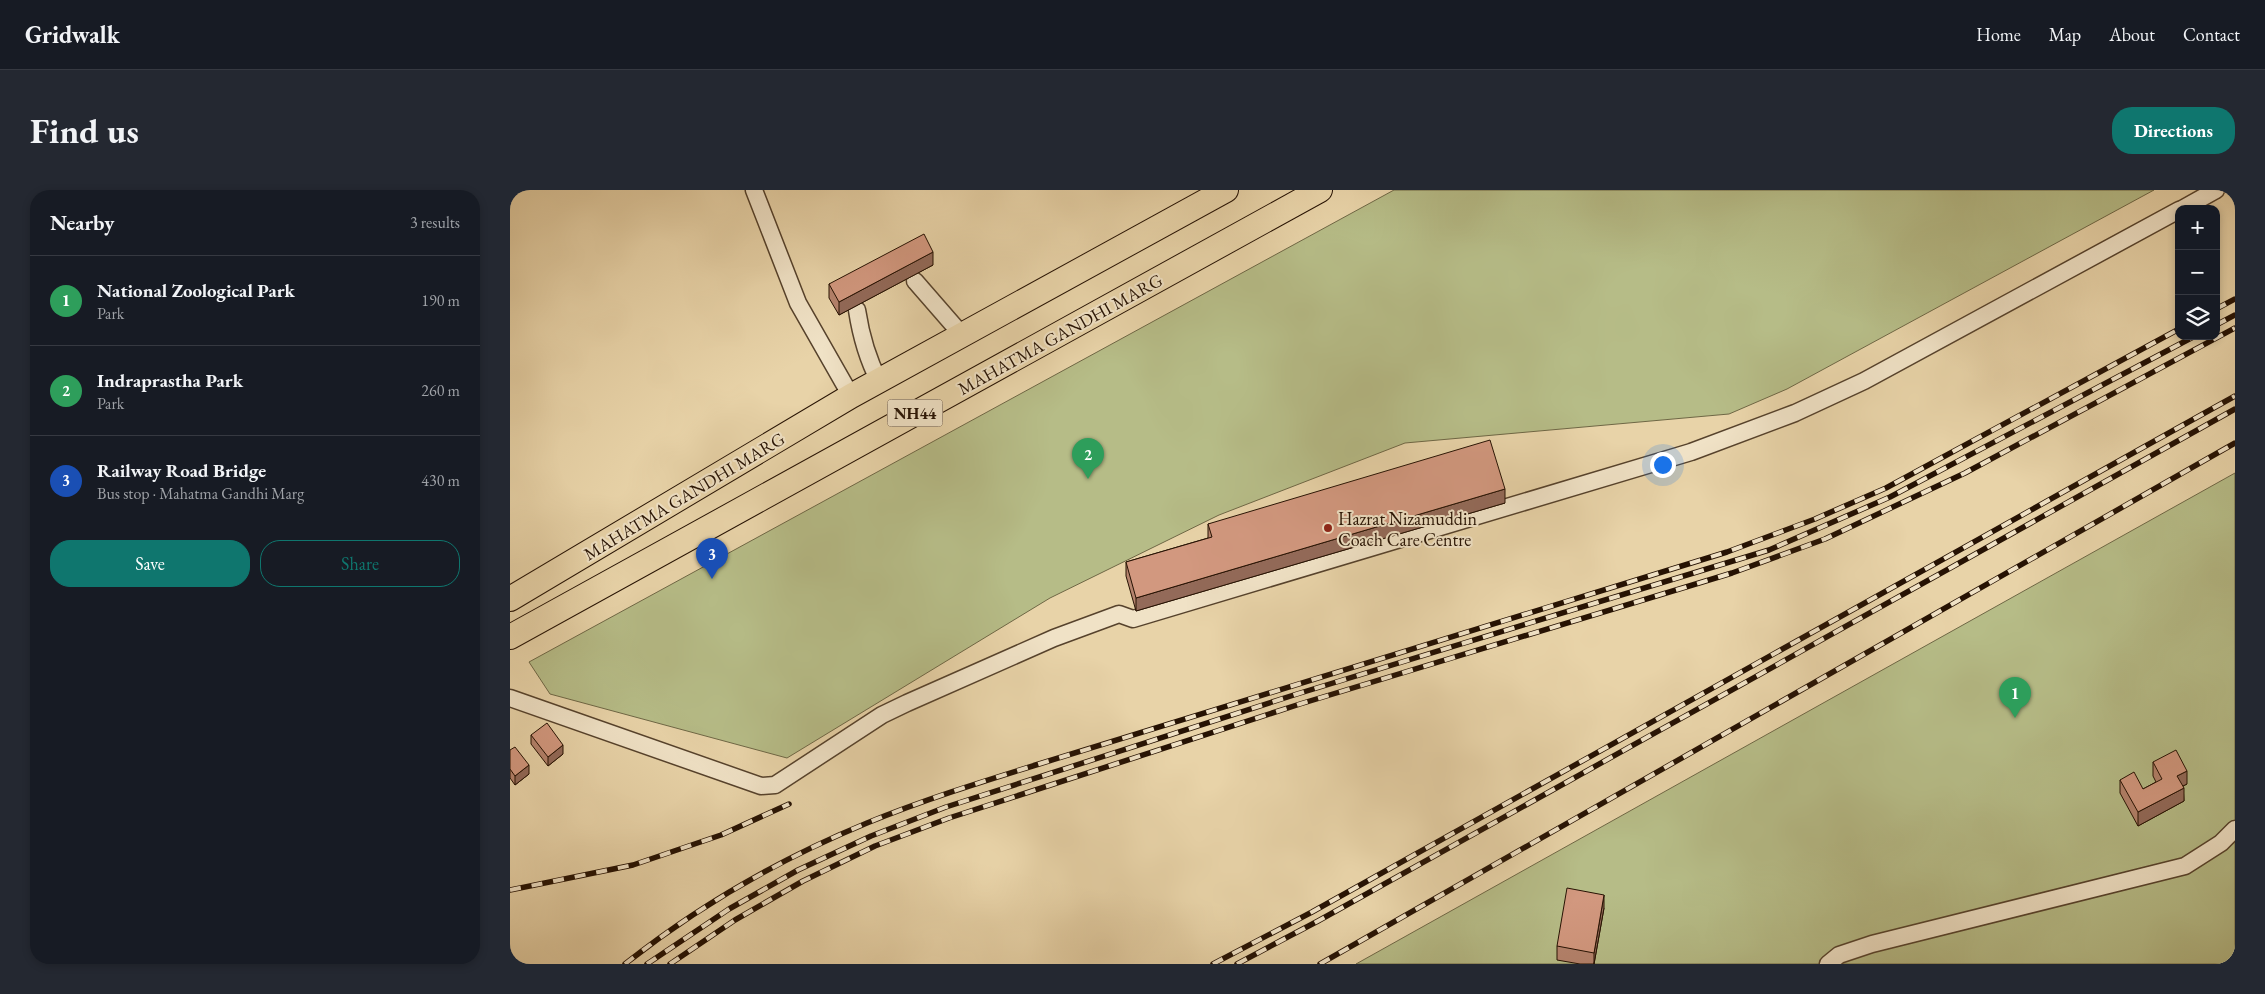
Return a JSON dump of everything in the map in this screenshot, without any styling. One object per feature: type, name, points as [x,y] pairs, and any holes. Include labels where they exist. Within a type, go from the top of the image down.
[{"type":"highway","name":"MAHATMA GANDHI MARG","points":[[510,600],[851,396],[1226,190]]},
{"type":"highway","name":"MAHATMA GANDHI MARG","points":[[510,637],[1320,190]]},
{"type":"street","points":[[754,190],[798,303],[851,396]]},
{"type":"street","points":[[2189,205],[2216,190]]},
{"type":"street","points":[[510,698],[761,786],[775,785],[882,715],[1054,638],[1119,614],[1133,619],[1691,452],[1796,413],[1864,381],[2175,213]]},
{"type":"street","points":[[915,281],[962,335]]},
{"type":"street","points":[[857,310],[861,334],[869,361],[879,381]]},
{"type":"street","points":[[1828,964],[1839,955],[1872,944],[2185,866],[2221,843],[2235,829]]},
{"type":"green space","points":[[1394,190],[2154,190],[1787,389],[1729,414],[1405,443],[1219,515],[1050,598],[787,758],[550,694],[529,662]]},
{"type":"green space","points":[[2235,473],[2235,964],[1356,964]]},
{"type":"building","points":[[924,234],[933,252],[839,302],[829,284]]},
{"type":"building","name":"Hazrat Nizamuddin Coach Care Centre","points":[[1490,440],[1505,489],[1136,598],[1126,562],[1212,537],[1208,524]]},
{"type":"building","points":[[547,723],[563,745],[548,757],[531,735]]},
{"type":"building","points":[[515,747],[529,765],[515,776],[510,769],[510,750]]},
{"type":"building","points":[[2176,750],[2187,771],[2177,776],[2184,788],[2138,812],[2120,780],[2134,772],[2143,789],[2162,779],[2153,762]]},
{"type":"building","points":[[1567,888],[1604,895],[1594,953],[1557,946]]},
{"type":"railway","points":[[2220,307],[2235,299]]},
{"type":"railway","points":[[2220,323],[2235,315]]},
{"type":"railway","points":[[670,964],[735,920],[803,881],[875,846],[949,818],[1300,704],[1732,573],[1825,539],[1965,473],[2235,328]]},
{"type":"railway","points":[[625,964],[681,923],[741,885],[803,852],[867,823],[931,799],[996,778],[1727,552],[1815,519],[1886,488],[2175,331]]},
{"type":"railway","points":[[647,964],[729,909],[798,870],[871,836],[946,807],[1297,694],[1769,550],[1890,497],[2187,340]]},
{"type":"railway","points":[[1213,964],[1312,912],[2235,396]]},
{"type":"railway","points":[[1237,964],[1318,921],[2235,409]]},
{"type":"railway","points":[[1320,964],[2235,443]]},
{"type":"railway","points":[[510,890],[633,865],[721,835],[789,804]]},
{"type":"place","name":"Indraprastha Park","points":[[1088,479]]},
{"type":"place","name":"Hazrat Nizamuddin Coach Care Centre","points":[[1328,528]]},
{"type":"place","name":"Railway Road Bridge","points":[[712,579]]},
{"type":"place","name":"National Zoological Park","points":[[2015,718]]}]
